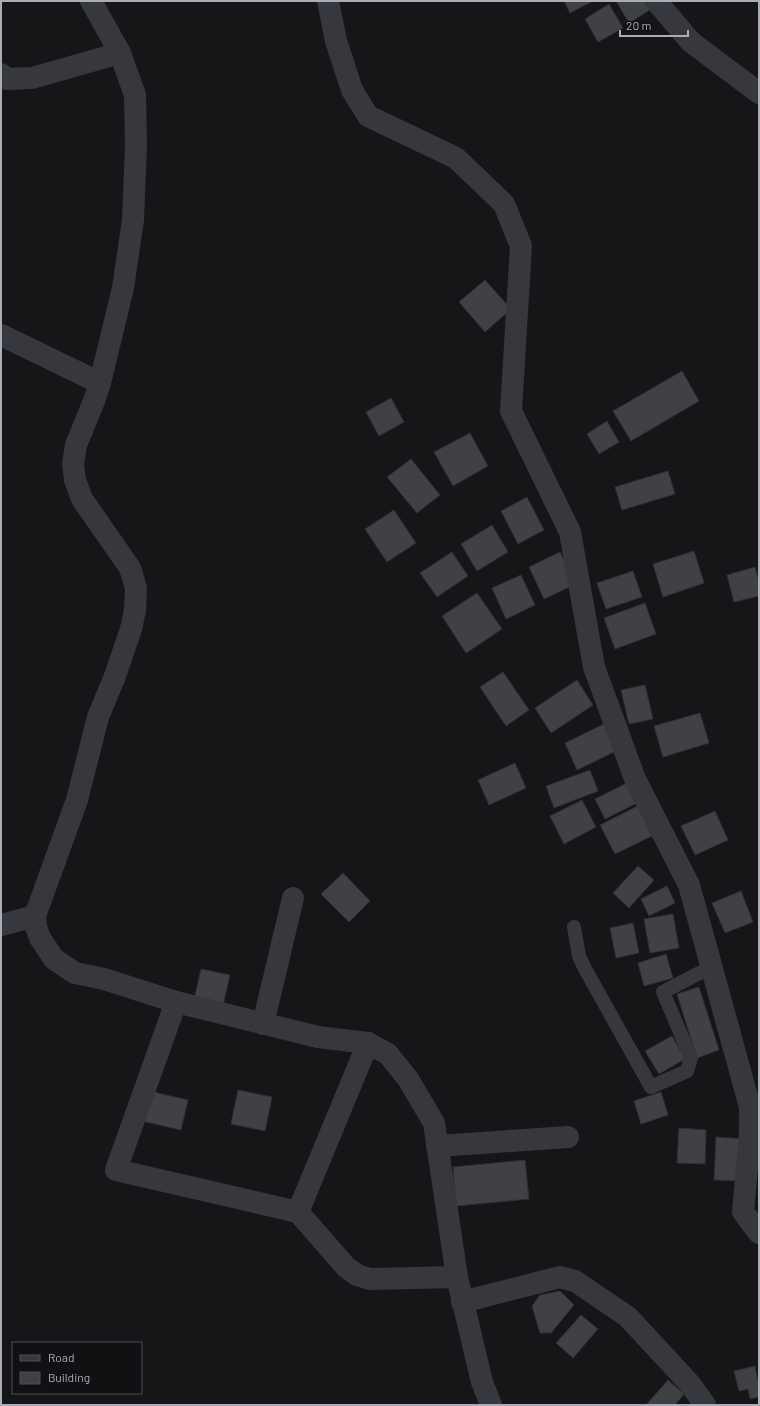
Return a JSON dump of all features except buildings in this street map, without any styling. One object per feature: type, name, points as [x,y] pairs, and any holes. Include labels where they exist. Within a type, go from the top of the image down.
[{"type":"street","points":[[91,1],[120,53],[135,95],[136,145],[133,220],[123,288],[100,383],[76,445],[73,464],[75,480],[82,499],[130,568],[136,588],[135,610],[131,629],[115,676],[98,717],[77,800],[35,916],[36,926],[40,938],[54,959],[75,973],[104,979],[176,1002],[263,1024],[318,1037],[368,1043],[388,1054],[408,1079],[434,1123],[462,1302],[482,1382],[491,1405]]},
{"type":"street","points":[[328,1],[336,41],[352,90],[368,116],[456,158],[504,204],[521,246],[511,411],[570,532],[594,667],[635,779],[689,885],[750,1107],[750,1134],[743,1212],[759,1233]]},
{"type":"street","points":[[656,1],[691,42],[759,93]]},
{"type":"street","points":[[1,74],[7,79],[32,78],[120,53]]},
{"type":"street","points":[[1,335],[100,383]]},
{"type":"street","points":[[263,1024],[293,898]]},
{"type":"street","points":[[1,924],[35,916]]},
{"type":"street","points":[[176,1002],[116,1170],[298,1212],[346,1267],[357,1275],[370,1279],[457,1277]]},
{"type":"street","points":[[298,1212],[368,1043]]},
{"type":"street","points":[[438,1146],[568,1137]]},
{"type":"street","points":[[462,1302],[560,1277],[575,1282],[628,1317],[690,1384],[705,1405]]},
{"type":"lane","points":[[574,928],[581,961],[651,1087],[686,1071],[691,1058],[663,992],[712,967]]}]
